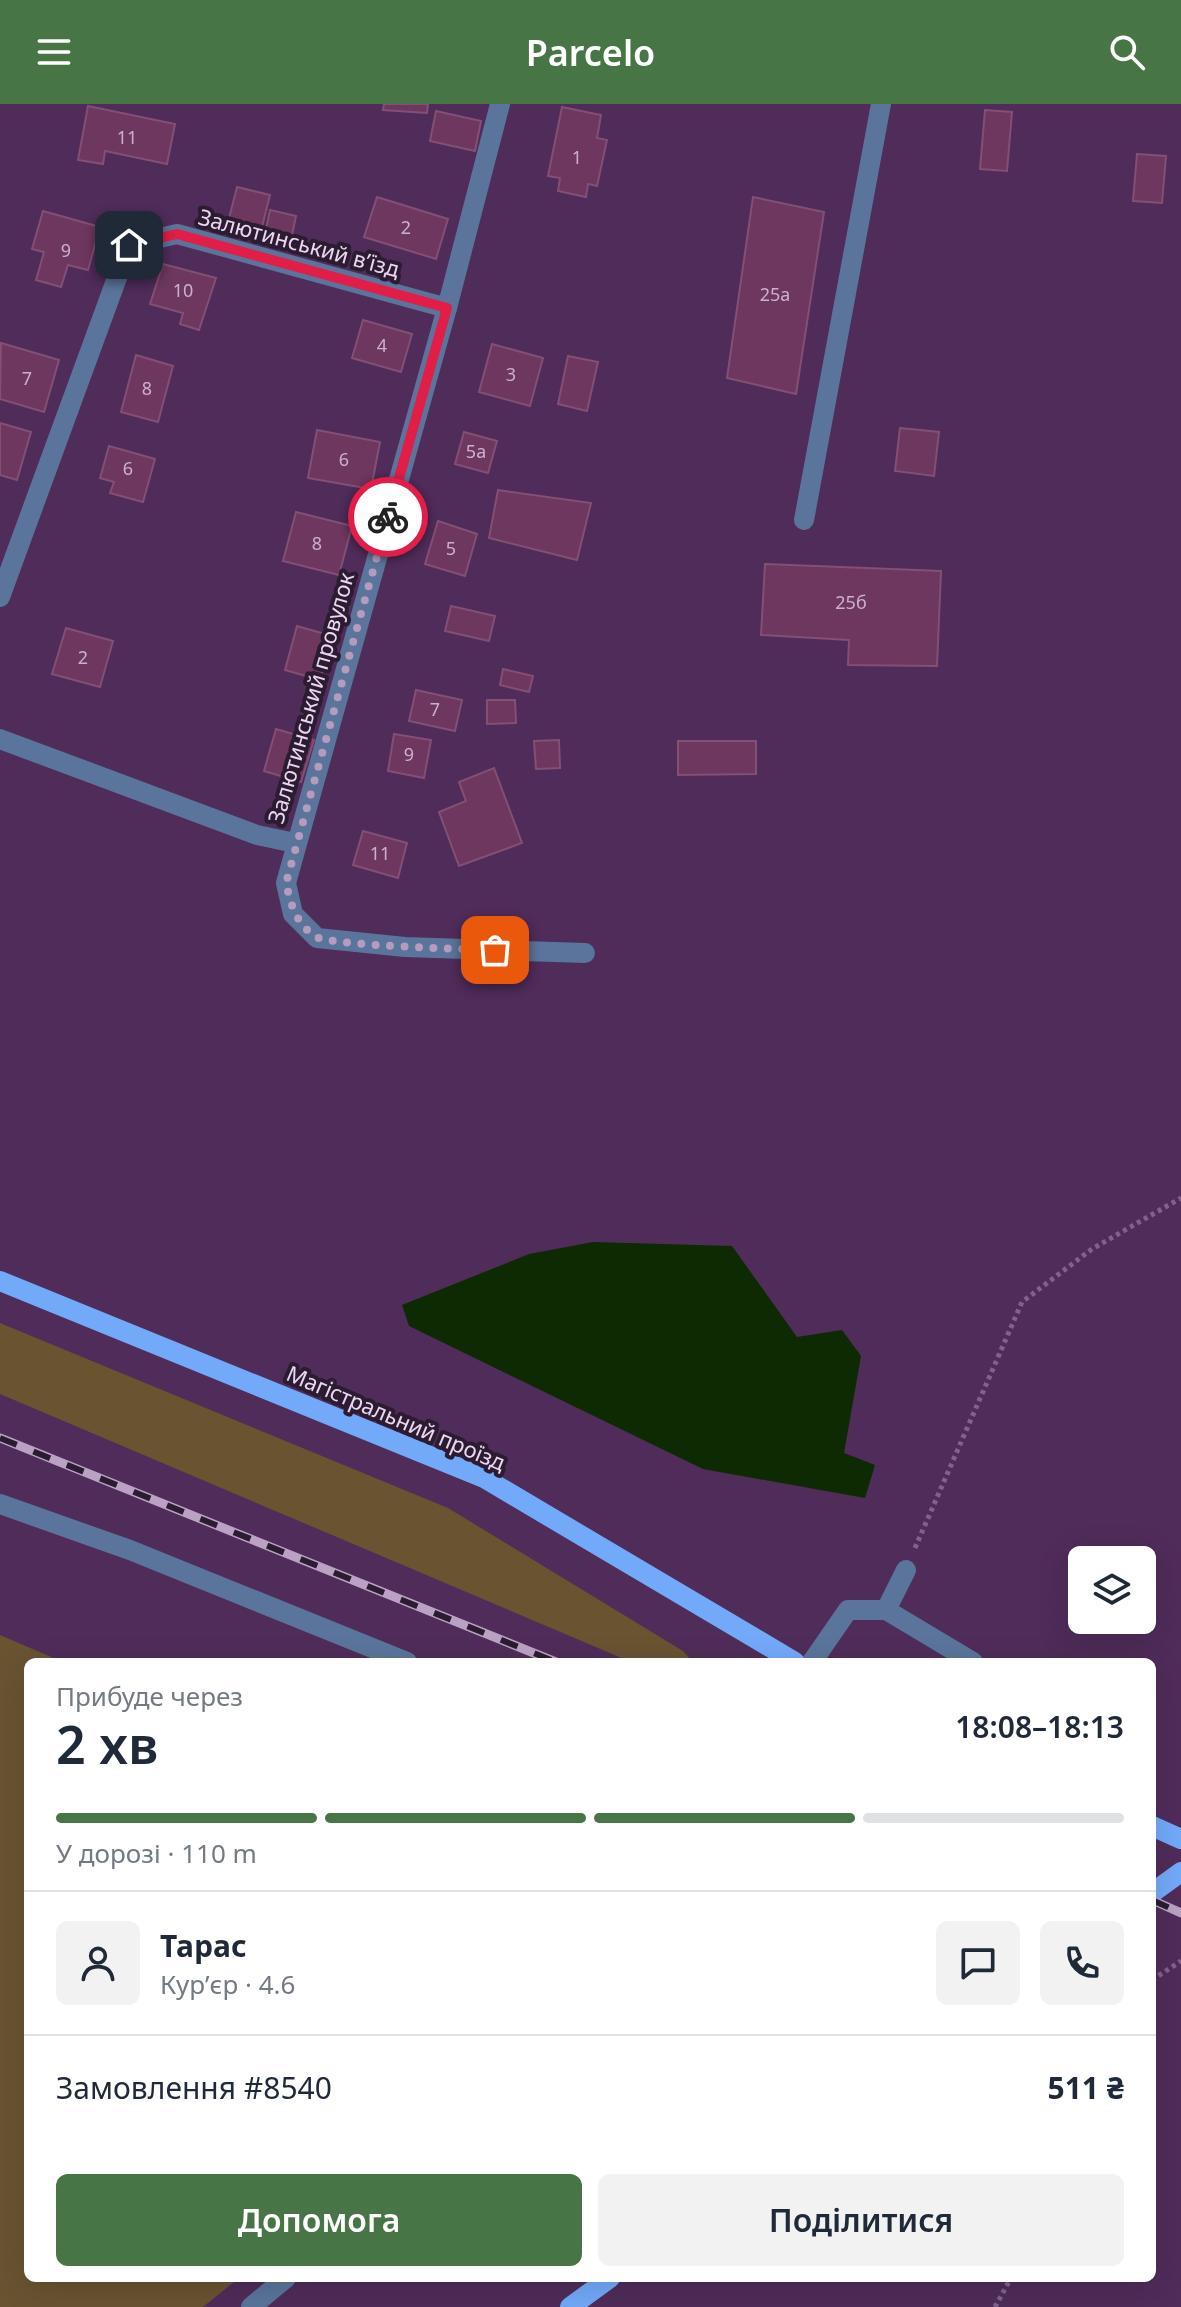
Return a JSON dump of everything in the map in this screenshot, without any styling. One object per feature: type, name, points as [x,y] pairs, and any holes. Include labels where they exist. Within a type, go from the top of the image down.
[{"type":"main road","name":"Магістральний проїзд","points":[[0,1281],[484,1478],[788,1658]]},
{"type":"main road","points":[[1156,1828],[1181,1839]]},
{"type":"main road","points":[[1156,1890],[1181,1872]]},
{"type":"main road","points":[[570,2307],[604,2282]]},
{"type":"street","name":"Залютинський провулок","points":[[500,104],[447,308],[286,883],[293,914],[317,938],[405,947],[585,953]]},
{"type":"street","points":[[804,520],[881,104]]},
{"type":"street","name":"Залютинський в’їзд","points":[[0,597],[129,245],[177,234],[447,308]]},
{"type":"street","points":[[0,739],[257,835],[295,843]]},
{"type":"street","points":[[0,1504],[130,1550],[397,1658]]},
{"type":"street","points":[[886,1610],[906,1570]]},
{"type":"street","points":[[815,1658],[848,1610],[886,1610],[966,1658]]},
{"type":"street","points":[[251,2307],[281,2282]]},
{"type":"path","points":[[906,1570],[1022,1302],[1092,1249],[1181,1198]]},
{"type":"path","points":[[1156,1977],[1181,1961]]},
{"type":"path","points":[[995,2307],[1009,2282]]},
{"type":"shaded area","points":[[593,1242],[732,1246],[797,1337],[842,1330],[861,1356],[844,1453],[875,1465],[865,1498],[703,1469],[409,1326],[402,1305],[529,1254]]},
{"type":"shaded area","points":[[0,1323],[448,1508],[683,1651],[689,1658],[622,1658],[0,1394]]},
{"type":"shaded area","points":[[0,1635],[54,1658],[24,1658],[24,2282],[234,2282],[203,2307],[0,2307]]},
{"type":"building","points":[[384,104],[428,104],[427,113],[383,110]]},
{"type":"building","points":[[88,106],[175,124],[167,164],[105,151],[103,164],[78,160]]},
{"type":"building","points":[[562,107],[601,115],[597,138],[607,140],[597,186],[588,184],[586,197],[558,191],[560,178],[548,176]]},
{"type":"building","points":[[985,110],[1012,112],[1007,171],[980,169]]},
{"type":"building","points":[[436,111],[481,121],[475,151],[430,141]]},
{"type":"building","points":[[1137,154],[1166,156],[1162,203],[1133,201]]},
{"type":"building","points":[[237,187],[270,195],[259,239],[226,230]]},
{"type":"building","points":[[377,197],[448,219],[436,259],[364,237]]},
{"type":"building","points":[[753,197],[824,212],[796,394],[727,378]]},
{"type":"building","points":[[270,210],[296,216],[290,245],[264,239]]},
{"type":"building","points":[[43,211],[100,227],[88,270],[68,265],[61,287],[36,280],[44,252],[32,249]]},
{"type":"building","points":[[163,264],[216,278],[199,330],[180,324],[183,313],[150,304]]},
{"type":"building","points":[[363,320],[412,334],[401,372],[352,358]]},
{"type":"building","points":[[1,343],[59,360],[44,412],[0,399]]},
{"type":"building","points":[[492,344],[543,358],[530,406],[479,392]]},
{"type":"building","points":[[136,355],[173,366],[158,422],[121,412]]},
{"type":"building","points":[[568,356],[598,362],[587,411],[558,404]]},
{"type":"building","points":[[0,423],[31,432],[17,480],[0,475]]},
{"type":"building","points":[[900,428],[939,432],[934,476],[895,471]]},
{"type":"building","points":[[317,430],[380,442],[371,489],[308,478]]},
{"type":"building","points":[[464,432],[497,441],[488,473],[455,464]]},
{"type":"building","points":[[109,446],[155,459],[143,502],[110,493],[114,482],[100,478]]},
{"type":"building","points":[[498,490],[591,503],[577,560],[489,538]]},
{"type":"building","points":[[296,512],[352,526],[339,575],[283,561]]},
{"type":"building","points":[[438,521],[477,534],[465,576],[425,564]]},
{"type":"building","points":[[765,564],[941,571],[937,666],[848,665],[849,640],[761,635]]},
{"type":"building","points":[[451,606],[495,616],[489,641],[445,631]]},
{"type":"building","points":[[297,626],[332,636],[320,680],[285,670]]},
{"type":"building","points":[[66,628],[113,641],[100,687],[52,674]]},
{"type":"building","points":[[503,669],[533,676],[529,692],[500,685]]},
{"type":"building","points":[[416,690],[462,700],[455,731],[409,721]]},
{"type":"building","points":[[487,700],[515,700],[516,723],[487,724]]},
{"type":"building","points":[[276,729],[314,740],[301,782],[264,771]]},
{"type":"building","points":[[394,734],[431,740],[424,778],[388,771]]},
{"type":"building","points":[[559,740],[560,768],[536,769],[534,741]]},
{"type":"building","points":[[678,741],[756,741],[756,774],[678,775]]},
{"type":"building","points":[[494,768],[522,843],[459,866],[439,812],[466,801],[459,782]]},
{"type":"building","points":[[363,831],[407,843],[398,878],[353,865]]},
{"type":"railway","points":[[0,1438],[546,1658]]},
{"type":"railway","points":[[1156,1902],[1181,1913]]},
{"type":"way so far","points":[[388,517],[295,843],[286,883],[293,914],[317,938],[405,947],[495,950]]},
{"type":"route","points":[[129,245],[177,234],[447,308],[388,517]]}]
